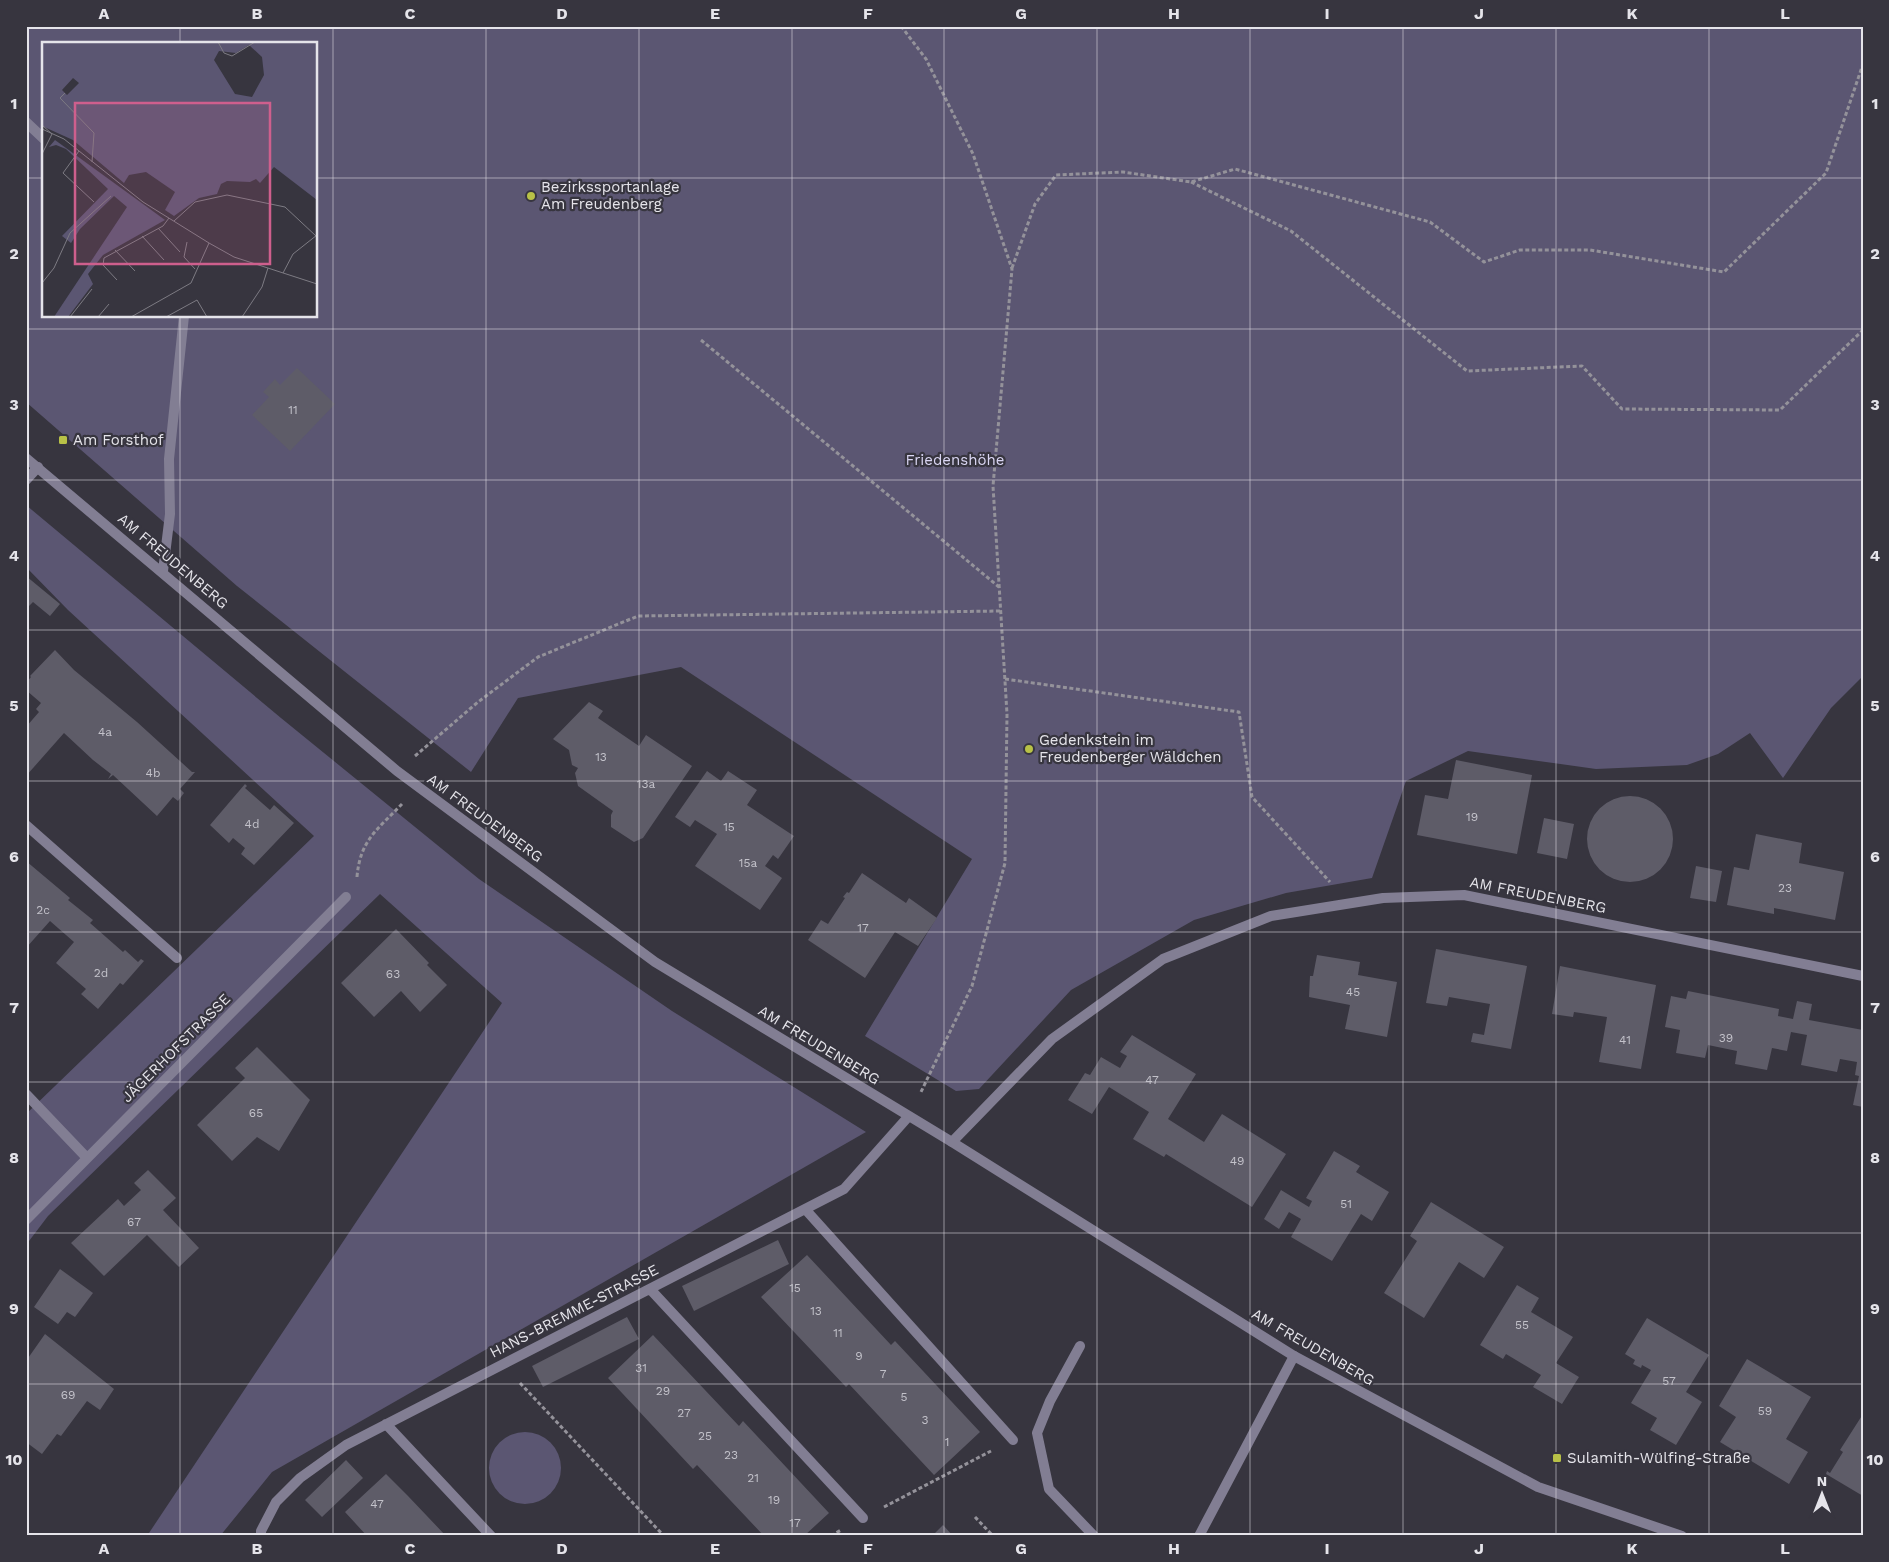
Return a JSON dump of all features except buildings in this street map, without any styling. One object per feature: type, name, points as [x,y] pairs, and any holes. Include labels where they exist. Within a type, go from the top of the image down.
[{"type":"street","points":[[26,122],[42,137]]},
{"type":"street","points":[[162,571],[170,514],[169,459],[184,318]]},
{"type":"street","name":"AM FREUDENBERG","points":[[26,458],[418,788],[655,962],[952,1142],[1294,1356],[1538,1487],[1682,1536]]},
{"type":"street","points":[[26,480],[38,467]]},
{"type":"street","points":[[26,825],[177,958]]},
{"type":"street","name":"AM FREUDENBERG","points":[[952,1142],[1052,1039],[1163,959],[1271,916],[1383,898],[1464,895],[1863,976]]},
{"type":"street","name":"JÄGERHOFSTRASSE","points":[[26,1220],[346,897]]},
{"type":"street","points":[[26,1094],[88,1158]]},
{"type":"street","name":"HANS-BREMME-STRASSE","points":[[261,1536],[261,1531],[276,1502],[300,1478],[346,1444],[844,1189],[908,1117]]},
{"type":"street","points":[[805,1209],[1013,1440]]},
{"type":"street","points":[[650,1289],[863,1518]]},
{"type":"street","points":[[1080,1346],[1050,1401],[1038,1433],[1049,1489],[1094,1536]]},
{"type":"street","points":[[1199,1536],[1294,1356]]},
{"type":"street","points":[[386,1424],[491,1536]]},
{"type":"path","points":[[900,26],[926,59],[973,154],[1012,269]]},
{"type":"path","points":[[1191,182],[1235,168],[1430,222],[1484,262],[1520,250],[1590,250],[1724,272],[1826,173],[1863,64]]},
{"type":"path","points":[[908,1117],[972,986],[1005,863],[1007,714],[992,486],[1012,269],[1035,204],[1056,175],[1123,172],[1191,182],[1292,231],[1467,370],[1582,366],[1622,409],[1780,410],[1863,330]]},
{"type":"path","points":[[701,340],[999,587]]},
{"type":"path","points":[[397,771],[478,702],[538,657],[638,616],[1001,611]]},
{"type":"path","points":[[1005,679],[1239,712],[1252,797],[1332,885]]},
{"type":"path","points":[[346,897],[357,885],[358,862],[365,843],[418,788]]},
{"type":"path","points":[[502,1364],[664,1536]]},
{"type":"path","points":[[831,1536],[1013,1440]]},
{"type":"path","points":[[975,1517],[993,1536]]},
{"type":"green space","name":"Friedenshöhe","points":[[26,26],[1863,26],[1863,676],[1831,708],[1783,778],[1750,733],[1718,754],[1687,765],[1596,769],[1468,751],[1406,781],[1372,878],[1286,893],[1194,920],[1071,990],[979,1089],[956,1091],[865,1036],[972,859],[681,667],[518,698],[471,772],[237,586],[26,402]]},
{"type":"green space","points":[[26,505],[281,718],[479,879],[672,1011],[866,1132],[272,1472],[220,1536],[147,1536],[502,1003],[380,894],[48,1216],[26,1245],[26,1114],[314,836],[68,610],[26,567]]},
{"type":"green space","points":[[525,1432],[539,1435],[551,1442],[558,1454],[561,1468],[558,1482],[551,1494],[539,1501],[525,1504],[511,1501],[499,1494],[492,1482],[489,1468],[492,1454],[499,1442],[511,1435]]},
{"type":"place","name":"Bezirkssportanlage Am Freudenberg","points":[[531,196]]},
{"type":"place","name":"Am Forsthof","points":[[63,440]]},
{"type":"place","name":"Gedenkstein im Freudenberger Wäldchen","points":[[1029,749]]},
{"type":"place","name":"Sulamith-Wülfing-Straße","points":[[1557,1458]]}]
